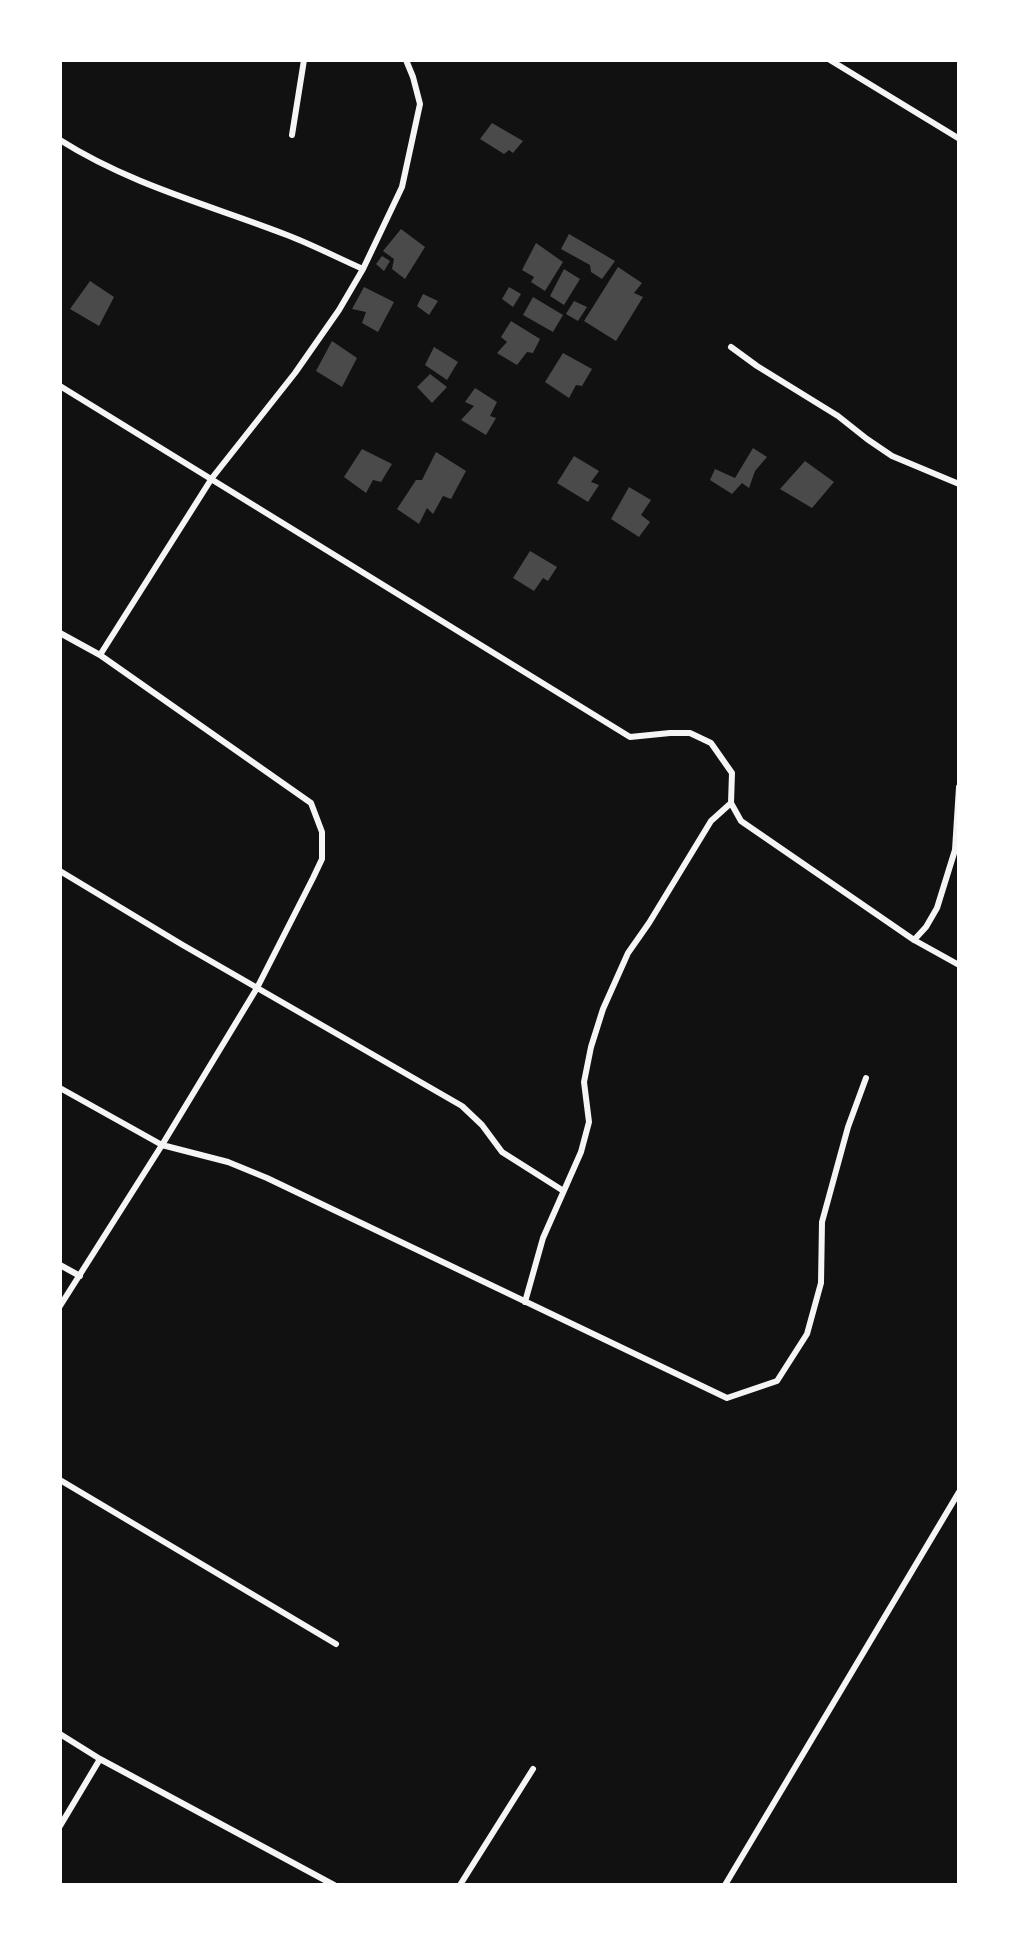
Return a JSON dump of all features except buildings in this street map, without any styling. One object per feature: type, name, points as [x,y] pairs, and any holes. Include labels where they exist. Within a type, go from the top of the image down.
[{"type":"street","points":[[292,135],[304,60]]},
{"type":"street","points":[[99,655],[212,478],[295,373],[339,310],[363,269],[402,187],[420,104],[413,76],[406,60]]},
{"type":"street","points":[[830,60],[958,138]]},
{"type":"street","points":[[60,140],[144,183],[193,203],[288,235],[363,269]]},
{"type":"street","points":[[731,347],[757,366],[838,416],[892,456],[959,484]]},
{"type":"street","points":[[60,386],[630,737],[690,733],[711,743],[732,773],[731,803],[741,821],[914,940],[959,965]]},
{"type":"street","points":[[60,633],[99,655],[311,802],[322,832],[322,859],[257,988],[60,1306]]},
{"type":"street","points":[[914,940],[926,927],[937,908],[955,850],[959,787]]},
{"type":"street","points":[[525,1302],[543,1238],[581,1152],[590,1122],[584,1082],[591,1047],[603,1008],[628,953],[649,923],[711,821],[731,803]]},
{"type":"street","points":[[60,871],[462,1106],[482,1125],[502,1152],[562,1191]]},
{"type":"street","points":[[60,1088],[162,1144],[228,1162],[267,1178],[727,1398],[777,1381],[807,1334],[821,1283],[822,1222],[841,1149],[866,1078]]},
{"type":"street","points":[[60,1265],[80,1276]]},
{"type":"street","points":[[60,1480],[336,1644]]},
{"type":"street","points":[[724,1885],[958,1496]]},
{"type":"street","points":[[60,1734],[100,1759],[334,1885]]},
{"type":"street","points":[[60,1826],[100,1759]]},
{"type":"street","points":[[460,1885],[533,1769]]}]
